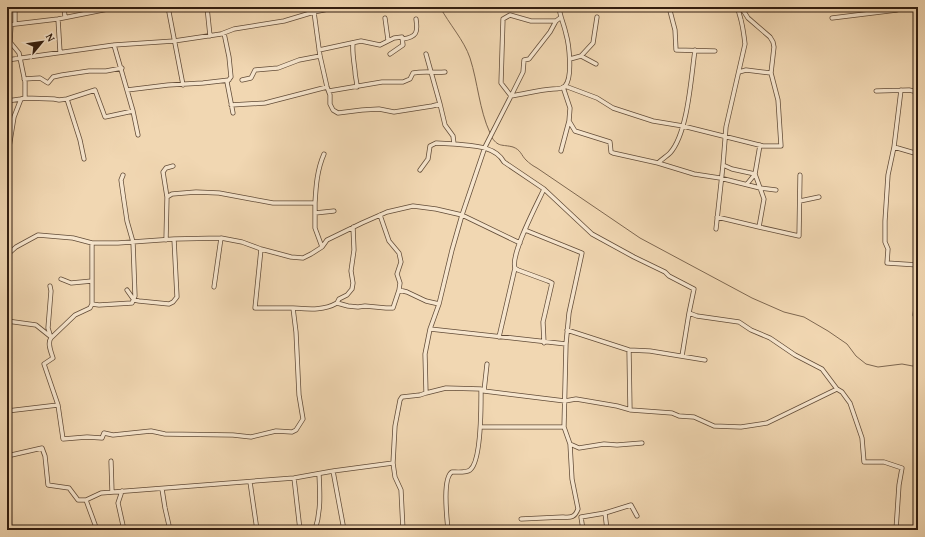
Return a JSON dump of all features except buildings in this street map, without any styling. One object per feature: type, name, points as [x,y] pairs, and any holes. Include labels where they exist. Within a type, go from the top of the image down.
[{"type":"street","points":[[15,7],[16,24]]},
{"type":"street","points":[[64,7],[65,18]]},
{"type":"street","points":[[7,160],[14,117],[23,99],[24,79],[16,48],[11,45],[10,42],[9,25],[65,18],[102,9],[118,7]]},
{"type":"street","points":[[168,7],[183,85]]},
{"type":"street","points":[[207,7],[210,36]]},
{"type":"street","points":[[7,60],[114,45],[174,41],[210,36],[234,29],[284,21],[338,7]]},
{"type":"street","points":[[510,96],[526,94],[532,91],[559,89],[564,87],[568,81],[570,59],[566,34],[560,18],[559,7]]},
{"type":"street","points":[[669,7],[675,30],[676,50],[715,51]]},
{"type":"street","points":[[716,229],[725,137],[745,44],[744,32],[738,12],[739,7]]},
{"type":"street","points":[[564,87],[597,98],[613,108],[653,121],[684,126],[760,145],[781,146],[778,100],[771,73],[774,47],[773,42],[770,37],[748,18],[739,7]]},
{"type":"street","points":[[832,18],[896,10],[905,7]]},
{"type":"street","points":[[314,12],[320,56],[330,95],[330,104],[333,110],[338,113],[362,110],[394,112],[440,104]]},
{"type":"street","points":[[510,96],[501,83],[502,19],[510,15],[531,21],[556,22]]},
{"type":"street","points":[[570,59],[580,56],[593,43],[597,17]]},
{"type":"street","points":[[385,18],[388,40]]},
{"type":"street","points":[[426,393],[425,354],[430,329],[439,304],[462,215],[485,147],[523,72],[524,60],[529,59],[560,18]]},
{"type":"street","points":[[58,19],[60,52]]},
{"type":"street","points":[[319,50],[361,41],[380,45],[394,38],[409,38],[415,35],[417,29],[416,19]]},
{"type":"street","points":[[224,33],[231,77],[227,82],[233,113]]},
{"type":"street","points":[[390,54],[403,45],[403,39]]},
{"type":"street","points":[[353,43],[352,49],[357,87]]},
{"type":"street","points":[[114,45],[122,68],[138,135]]},
{"type":"street","points":[[658,163],[670,153],[684,126],[695,50]]},
{"type":"street","points":[[426,54],[445,125],[453,136],[454,144]]},
{"type":"street","points":[[242,80],[251,78],[255,70],[278,68],[299,60],[320,56]]},
{"type":"street","points":[[580,56],[596,64]]},
{"type":"street","points":[[740,64],[746,70]]},
{"type":"street","points":[[24,79],[40,78],[48,83],[53,77],[62,75],[89,70],[106,71],[122,68]]},
{"type":"street","points":[[738,72],[746,70],[771,73]]},
{"type":"street","points":[[328,92],[382,82],[403,82],[410,79],[413,73],[424,71],[431,73],[445,72]]},
{"type":"street","points":[[127,90],[229,80]]},
{"type":"street","points":[[231,105],[245,103],[258,104],[327,87]]},
{"type":"street","points":[[561,151],[570,121],[570,108],[564,87]]},
{"type":"street","points":[[7,101],[23,99],[67,99],[95,90],[105,117],[133,111]]},
{"type":"street","points":[[901,90],[894,147],[888,175],[885,221],[885,242],[888,249],[887,263],[918,265]]},
{"type":"street","points":[[876,91],[901,90],[918,92]]},
{"type":"street","points":[[67,99],[80,140],[84,159]]},
{"type":"street","points":[[570,121],[575,131],[610,142],[611,152],[613,153],[658,163],[694,174],[776,190]]},
{"type":"street","points":[[420,170],[428,159],[430,146],[436,143],[485,147],[501,156],[504,162],[544,189],[572,213],[592,234],[694,289],[682,356]]},
{"type":"street","points":[[747,184],[754,174],[760,145]]},
{"type":"street","points":[[894,147],[918,154]]},
{"type":"street","points":[[322,246],[315,228],[315,203],[320,162],[324,154]]},
{"type":"street","points":[[723,165],[732,169],[754,174]]},
{"type":"street","points":[[166,240],[168,197],[163,172],[166,168],[173,166]]},
{"type":"street","points":[[754,174],[764,199],[759,227]]},
{"type":"street","points":[[92,304],[132,303],[135,296],[133,242],[127,221],[124,201],[123,175]]},
{"type":"street","points":[[717,217],[799,236],[800,175]]},
{"type":"street","points":[[500,337],[515,268],[513,264],[525,230],[544,189]]},
{"type":"street","points":[[168,197],[172,194],[196,192],[219,193],[274,203],[315,203]]},
{"type":"street","points":[[800,200],[819,197]]},
{"type":"street","points":[[7,255],[16,247],[38,235],[73,238],[92,243],[221,238],[242,242],[291,257],[303,258],[322,246],[327,240],[353,227],[387,212],[413,206],[436,209],[462,215],[520,243]]},
{"type":"street","points":[[315,213],[334,211]]},
{"type":"street","points":[[337,302],[348,306],[393,308],[399,290],[400,283],[397,274],[401,262],[399,253],[389,241],[380,215]]},
{"type":"street","points":[[261,249],[255,308],[318,309],[330,307],[337,302],[338,299],[347,295],[352,289],[353,283],[351,271],[354,250],[353,227]]},
{"type":"street","points":[[521,519],[568,518],[573,517],[578,509],[572,479],[570,444],[564,427],[567,330],[569,313],[582,253],[525,230]]},
{"type":"street","points":[[214,287],[221,238]]},
{"type":"street","points":[[127,290],[134,300],[169,304],[173,302],[177,297],[174,239]]},
{"type":"street","points":[[51,338],[75,315],[90,308],[92,304],[92,243]]},
{"type":"street","points":[[515,268],[552,284],[543,322],[544,343]]},
{"type":"street","points":[[61,280],[71,283],[92,281]]},
{"type":"street","points":[[50,286],[51,291],[48,328],[51,338],[49,340],[53,358],[44,364],[58,405],[62,439],[87,437],[102,438],[104,433],[113,435],[151,431],[165,434],[233,435],[252,437],[276,431],[292,432],[296,430],[303,419],[299,395],[296,332],[293,308]]},
{"type":"street","points":[[399,290],[426,301],[439,304]]},
{"type":"street","points":[[915,316],[918,290]]},
{"type":"street","points":[[689,312],[697,316],[739,322],[751,330],[770,338],[795,355],[822,369],[837,389],[842,392],[850,404],[862,438],[864,462],[884,462],[902,468],[899,485],[896,530]]},
{"type":"street","points":[[7,321],[39,326],[51,338]]},
{"type":"street","points":[[430,329],[544,343],[566,344]]},
{"type":"street","points":[[567,330],[629,350],[650,351],[705,360]]},
{"type":"street","points":[[629,350],[630,410]]},
{"type":"street","points":[[448,530],[445,505],[448,476],[452,472],[466,472],[473,467],[478,449],[481,427],[482,390],[487,364]]},
{"type":"street","points":[[403,530],[401,490],[395,477],[393,463],[395,426],[400,400],[402,397],[420,396],[446,388],[482,390],[565,401],[576,399],[617,406],[630,410],[672,413],[679,416],[694,417],[714,426],[741,427],[767,423],[837,389]]},
{"type":"street","points":[[7,411],[58,405]]},
{"type":"street","points":[[481,427],[564,427]]},
{"type":"street","points":[[570,444],[579,448],[604,444],[617,445],[642,443]]},
{"type":"street","points":[[7,456],[42,448],[45,456],[48,485],[69,488],[78,500],[86,500],[101,493],[294,478],[393,463]]},
{"type":"street","points":[[111,461],[112,492]]},
{"type":"street","points":[[333,471],[344,530]]},
{"type":"street","points":[[315,530],[318,523],[320,498],[319,474]]},
{"type":"street","points":[[294,478],[300,530]]},
{"type":"street","points":[[250,482],[257,530]]},
{"type":"street","points":[[162,489],[170,530]]},
{"type":"street","points":[[122,491],[118,503],[124,530]]},
{"type":"street","points":[[86,500],[96,530]]},
{"type":"street","points":[[576,514],[581,517],[605,513],[631,505],[637,516]]},
{"type":"street","points":[[605,513],[607,530]]},
{"type":"street","points":[[581,517],[582,530]]},
{"type":"waterway","points":[[440,7],[460,38],[470,58],[483,115],[490,133]]},
{"type":"waterway","points":[[491,136],[498,144],[513,147],[518,150],[531,164],[640,238],[752,298],[784,312],[804,317],[847,344],[856,356],[866,364],[878,367],[902,364],[918,367]]}]
